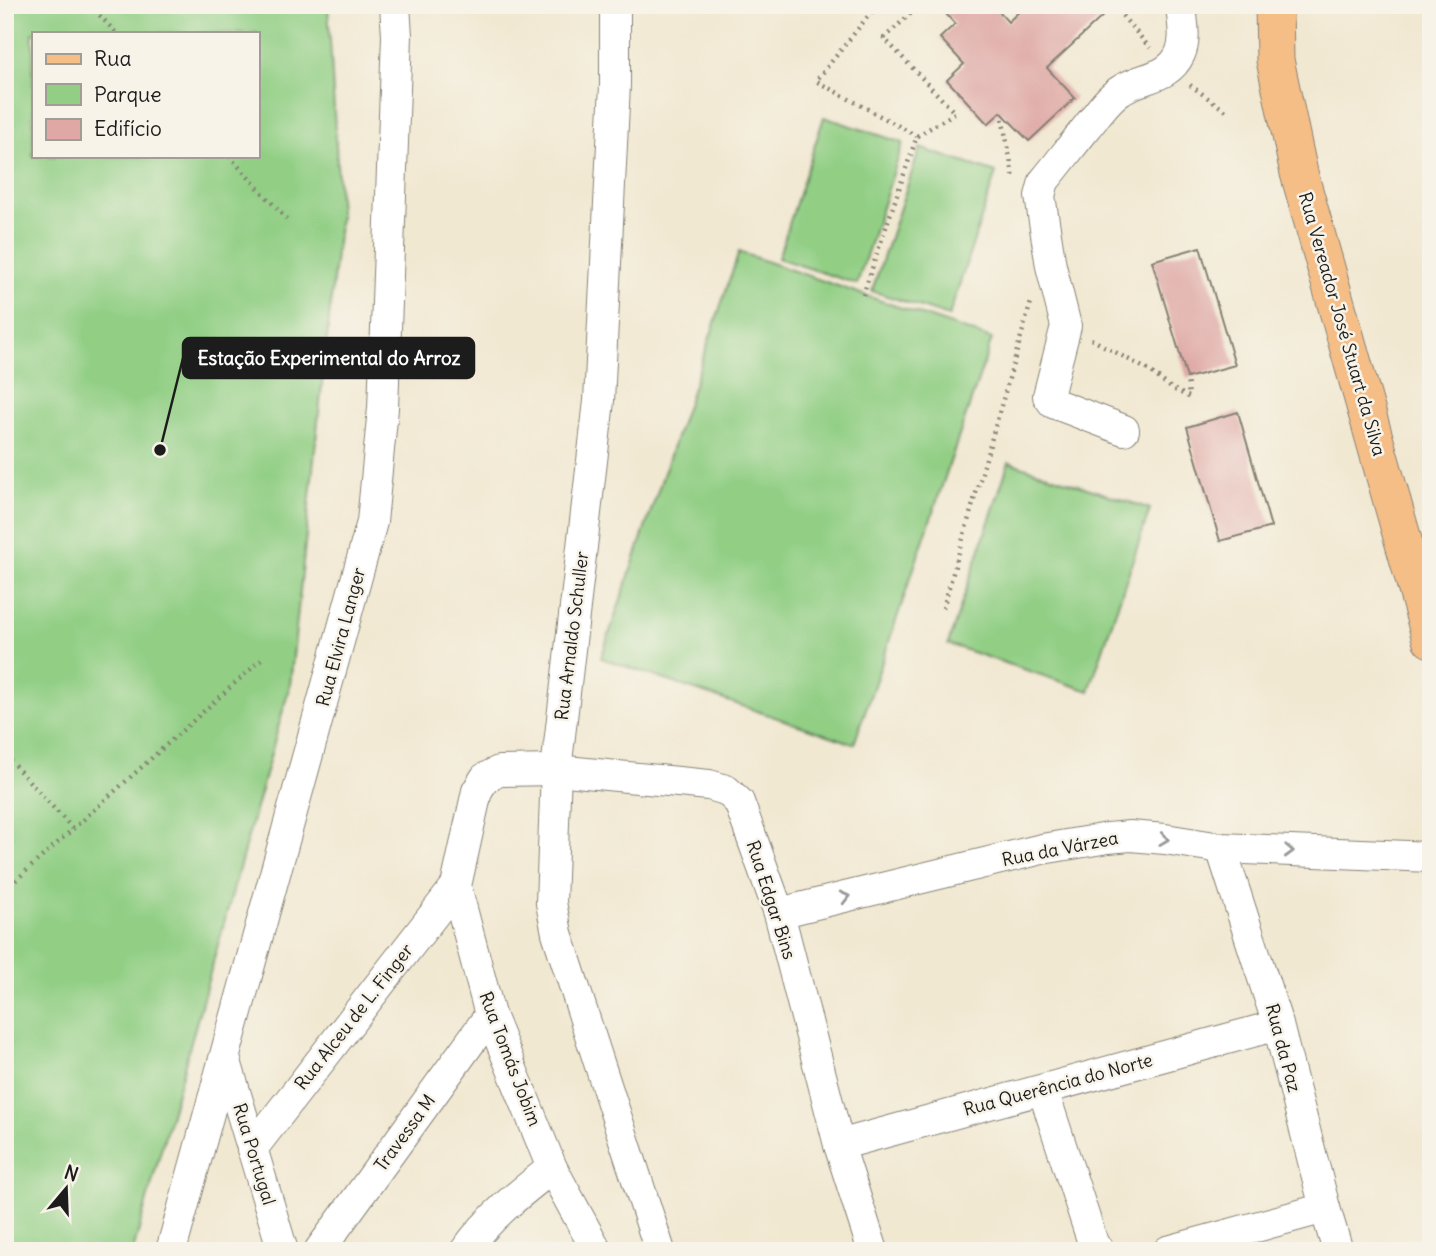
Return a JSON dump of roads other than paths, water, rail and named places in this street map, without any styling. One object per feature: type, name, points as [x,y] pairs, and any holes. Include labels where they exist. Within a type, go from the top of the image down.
[{"type":"main road","name":"Rua Vereador José Stuart da Silva","points":[[1274,5],[1275,60],[1299,173],[1431,639]]},
{"type":"street","name":"Rua Elvira Langer","points":[[171,1251],[373,522],[383,408],[397,36],[395,5]]},
{"type":"street","name":"Rua Arnaldo Schuller","points":[[615,5],[615,85],[599,401],[556,770],[551,903],[557,933],[660,1251]]},
{"type":"street","points":[[1124,430],[1054,403],[1048,396],[1066,326],[1051,266],[1040,196],[1044,181],[1103,107],[1120,90],[1135,82],[1154,78],[1168,69],[1180,54],[1184,38],[1181,5]]},
{"type":"street","name":"Rua Edgar Bins","points":[[485,778],[499,771],[556,770],[709,785],[726,790],[739,802],[779,914],[839,1145],[873,1251]]},
{"type":"street","name":"Rua Tomás Jobim","points":[[485,778],[477,791],[456,886],[490,1015],[552,1168],[597,1251]]},
{"type":"street","name":"Rua da Várzea","points":[[779,914],[1042,849],[1130,836],[1221,848],[1431,857]]},
{"type":"street","name":"Rua da Paz","points":[[1221,848],[1278,1025],[1338,1251]]},
{"type":"street","name":"Rua Alceu de L. Finger","points":[[252,1149],[456,886]]},
{"type":"street","name":"Travessa M","points":[[319,1251],[490,1015]]},
{"type":"street","name":"Rua Querência do Norte","points":[[839,1145],[1278,1025]]},
{"type":"street","name":"Rua Portugal","points":[[225,1058],[283,1251]]},
{"type":"street","points":[[1043,1090],[1094,1245],[1100,1251]]},
{"type":"street","points":[[465,1251],[479,1231],[514,1197],[552,1168]]},
{"type":"street","points":[[1168,1251],[1325,1208]]},
{"type":"place","name":"Estação Experimental do Arroz","points":[[160,450]]}]
